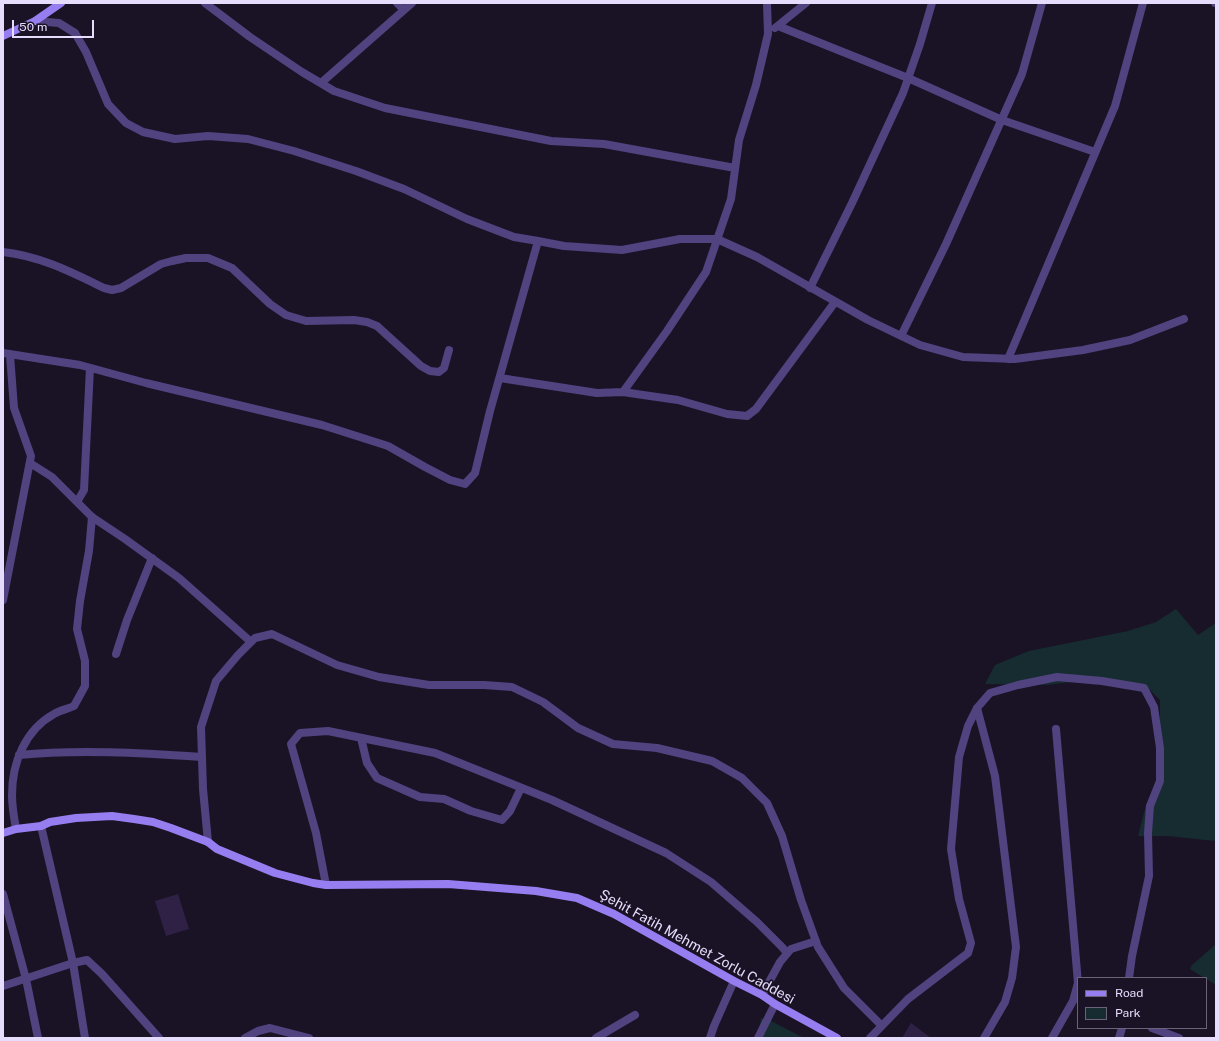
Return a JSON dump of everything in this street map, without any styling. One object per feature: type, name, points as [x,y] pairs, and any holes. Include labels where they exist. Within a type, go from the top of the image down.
[{"type":"main road","points":[[3,36],[35,21],[60,3]]},
{"type":"main road","name":"Şehit Fatih Mehmet Zorlu Caddesi","points":[[3,833],[16,829],[41,826],[50,822],[76,818],[112,816],[153,822],[208,842],[217,848],[275,873],[308,882],[326,885],[448,884],[536,891],[577,898],[614,914],[762,995],[775,1004],[836,1038]]},
{"type":"street","points":[[205,3],[250,37],[334,91],[386,108],[551,141],[604,144],[735,168]]},
{"type":"street","points":[[397,3],[404,10]]},
{"type":"street","points":[[322,83],[412,3]]},
{"type":"street","points":[[623,392],[667,331],[706,272],[716,239],[731,199],[739,140],[756,85],[768,34],[766,3]]},
{"type":"street","points":[[768,34],[806,3]]},
{"type":"street","points":[[810,288],[852,203],[903,93],[932,3]]},
{"type":"street","points":[[901,336],[946,244],[1022,74],[1042,3]]},
{"type":"street","points":[[1008,359],[1115,106],[1142,3]]},
{"type":"street","points":[[35,21],[58,23],[75,33],[86,52],[108,104],[126,123],[143,132],[175,139],[208,136],[248,140],[294,151],[356,171],[404,189],[467,220],[514,237],[564,246],[622,250],[680,239],[716,239],[757,257],[835,302],[901,336],[920,345],[964,357],[1015,359],[1083,350],[1130,340],[1184,319]]},
{"type":"street","points":[[778,26],[908,78],[1002,120],[1095,152]]},
{"type":"street","points":[[3,600],[31,456],[14,408],[7,354],[80,365],[146,383],[322,425],[388,446],[450,480],[465,484],[475,473],[538,241]]},
{"type":"street","points":[[3,252],[32,257],[55,265],[104,288],[112,290],[126,285],[161,264],[186,258],[208,258],[232,268],[270,304],[286,315],[306,320],[354,320],[367,322],[377,326],[422,366],[430,371],[439,372],[444,368],[449,350]]},
{"type":"street","points":[[500,378],[597,394],[623,392],[678,400],[726,414],[748,416],[756,409],[835,302]]},
{"type":"street","points":[[77,502],[84,490],[90,368]]},
{"type":"street","points":[[30,463],[52,477],[92,517],[179,578],[252,642]]},
{"type":"street","points":[[16,829],[12,795],[15,766],[19,755],[38,725],[55,713],[74,706],[85,686],[85,661],[77,629],[80,601],[89,551],[92,517]]},
{"type":"street","points":[[116,654],[127,620],[152,558]]},
{"type":"street","points":[[208,842],[203,789],[201,727],[216,681],[255,638],[272,634],[337,665],[379,677],[429,685],[484,685],[512,687],[543,702],[578,728],[613,744],[657,748],[712,761],[742,778],[767,803],[782,836],[801,900],[818,947],[844,988],[881,1025]]},
{"type":"street","points":[[870,1038],[908,998],[968,953],[972,943],[959,899],[951,849],[959,757],[968,726],[977,708],[990,693],[1018,685],[1057,677],[1102,681],[1144,688],[1154,707],[1160,748],[1160,781],[1150,806],[1148,833],[1149,876],[1132,956],[1129,977]]},
{"type":"street","points":[[977,708],[995,776],[1016,947],[1012,978],[1005,1002],[984,1038]]},
{"type":"street","points":[[1056,729],[1078,977]]},
{"type":"street","points":[[326,885],[316,833],[291,744],[300,733],[328,731],[435,753],[552,800],[666,853],[711,882],[757,922],[788,953]]},
{"type":"street","points":[[361,738],[368,762],[378,778],[420,797],[444,799],[471,811],[502,820],[510,811],[521,788]]},
{"type":"street","points":[[19,755],[38,753],[134,753],[202,757]]},
{"type":"street","points":[[41,826],[73,963],[85,1038]]},
{"type":"street","points":[[3,894],[26,979],[38,1038]]},
{"type":"street","points":[[762,995],[780,962],[791,949],[816,941]]},
{"type":"street","points":[[3,986],[73,963],[87,960],[102,974],[159,1038]]},
{"type":"street","points":[[710,1038],[734,981]]},
{"type":"street","points":[[1052,1038],[1073,1001],[1077,986]]},
{"type":"street","points":[[758,1038],[775,1004]]},
{"type":"street","points":[[596,1038],[634,1015]]},
{"type":"street","points":[[245,1038],[258,1031],[270,1028],[309,1038]]},
{"type":"street","points":[[1155,1029],[1179,1038]]},
{"type":"green space","points":[[1176,609],[1198,635],[1216,623],[1216,841],[1167,836],[1138,836],[1146,805],[1161,775],[1160,700],[1144,684],[1080,681],[1047,685],[985,684],[995,665],[1029,651],[1128,631],[1156,622]]},
{"type":"green space","points":[[1216,944],[1216,985],[1207,979],[1207,977],[1203,977],[1190,969],[1192,965]]},
{"type":"green space","points":[[761,1018],[771,1021],[804,1038],[756,1038]]},
{"type":"building","points":[[178,894],[189,929],[166,936],[155,901]]},
{"type":"building","points":[[911,1023],[931,1038],[902,1038]]}]
